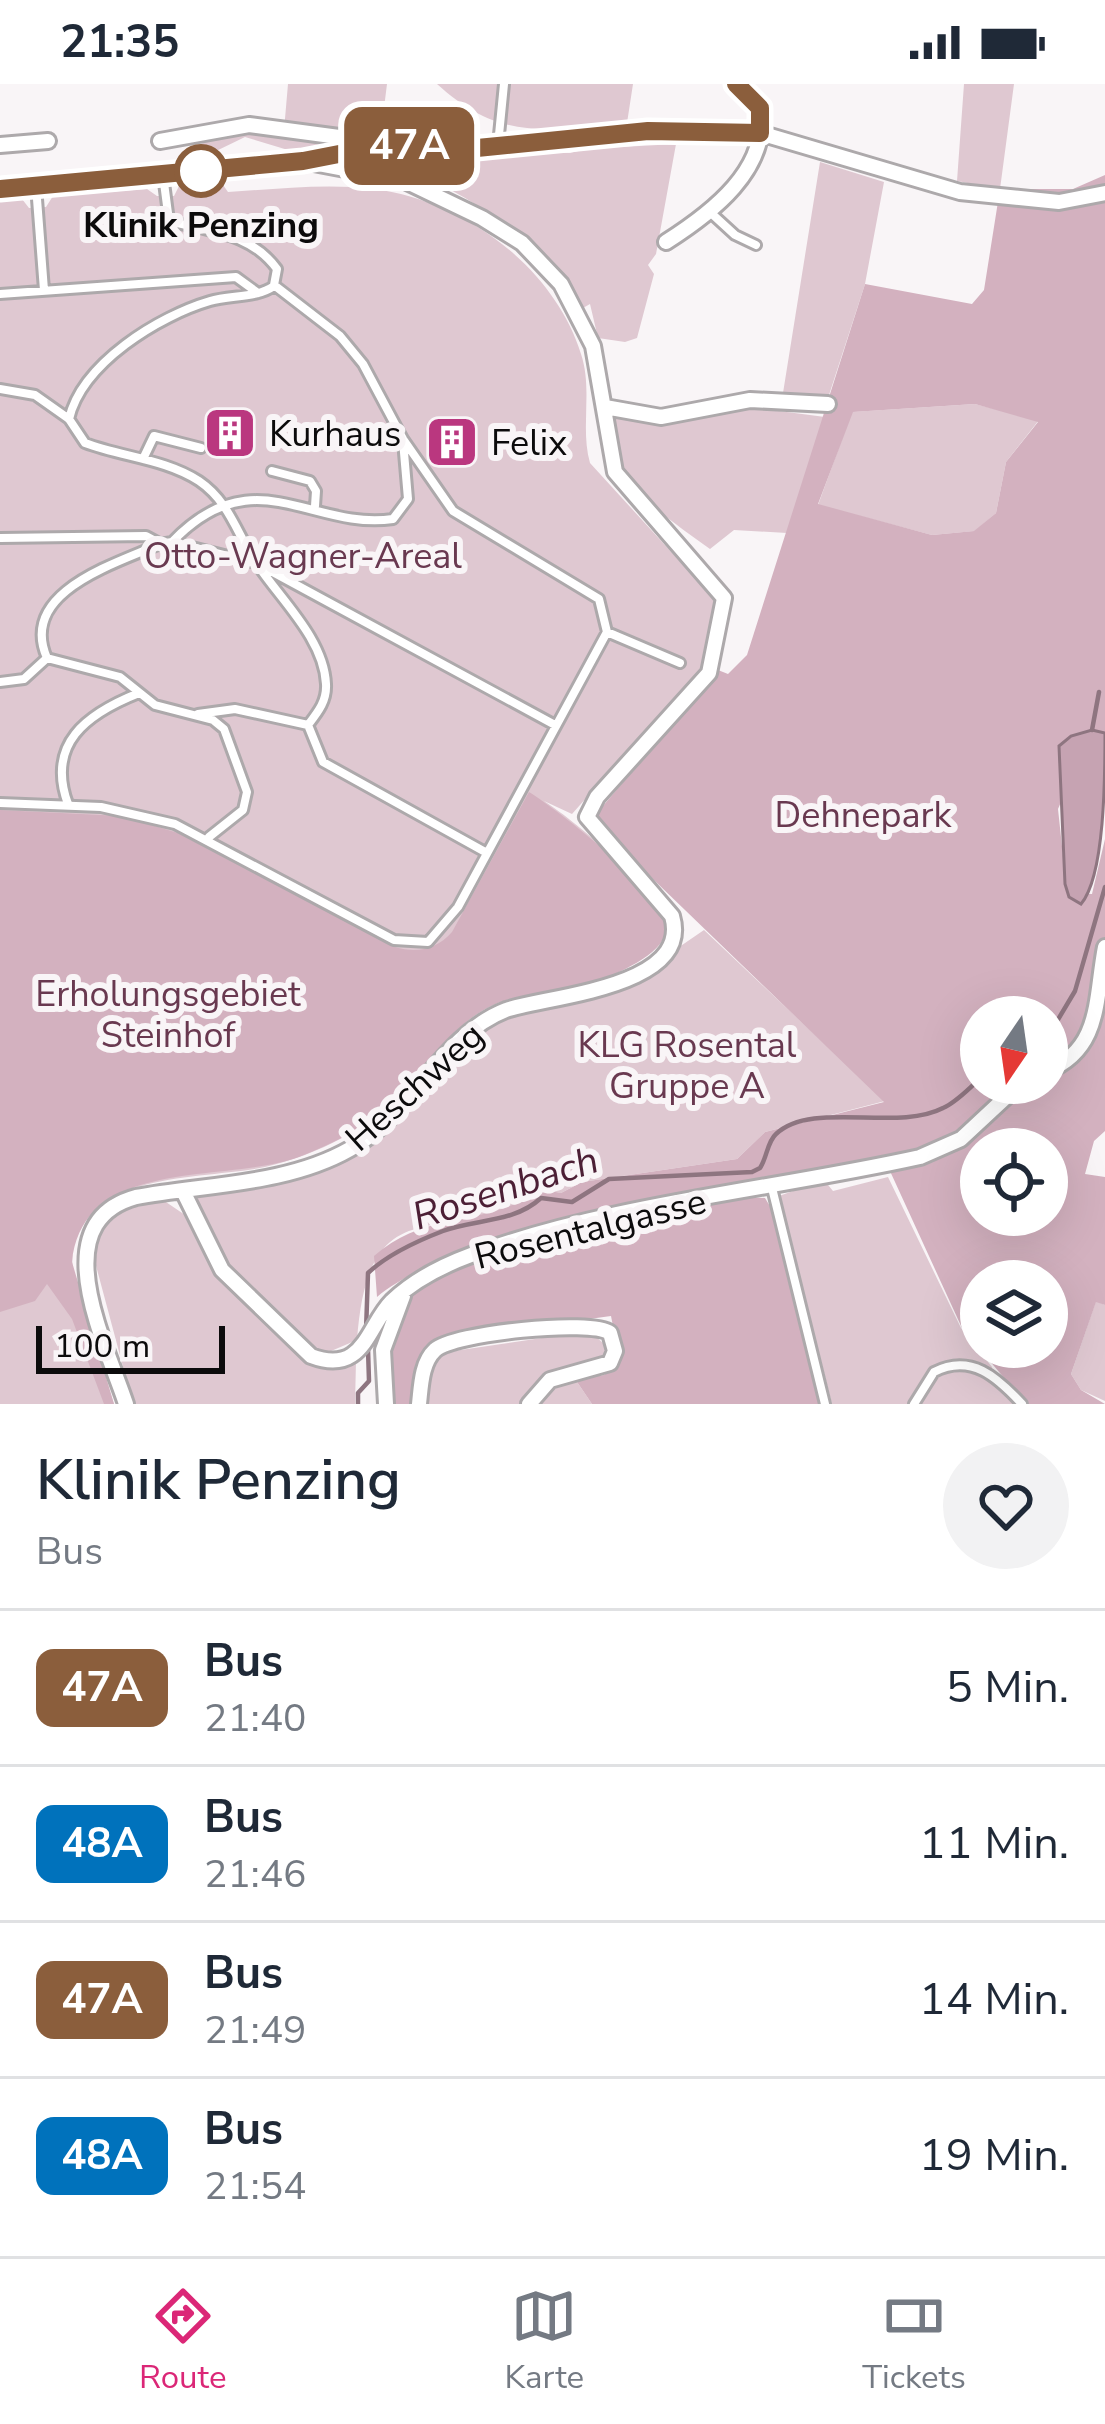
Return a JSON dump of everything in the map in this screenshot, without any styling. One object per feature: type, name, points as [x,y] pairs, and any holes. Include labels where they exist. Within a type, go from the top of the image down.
[{"type":"street","points":[[666,242],[711,213],[746,167],[760,133],[760,108],[736,84]]},
{"type":"street","points":[[160,141],[249,125],[339,137],[364,148]]},
{"type":"street","points":[[0,189],[303,161],[364,148],[467,149],[648,131],[760,133],[960,192],[1046,202],[1105,194]]},
{"type":"street","points":[[0,146],[48,141]]},
{"type":"street","points":[[303,161],[403,180],[522,243],[561,284],[583,322],[600,369],[604,407],[661,418],[750,400],[828,404]]},
{"type":"street","name":"Heschweg","points":[[126,1404],[86,1277],[85,1252],[96,1224],[116,1205],[274,1176],[352,1149],[400,1110],[476,1025],[510,1009],[598,991],[668,951],[675,933],[672,916],[587,817],[597,796],[712,666],[724,598],[615,472],[604,407]]},
{"type":"street","points":[[1068,1063],[1088,1038],[1105,947]]},
{"type":"street","name":"Rosentalgasse","points":[[183,1191],[222,1270],[296,1344],[324,1360],[365,1345],[384,1311],[405,1292],[460,1260],[609,1216],[772,1187],[950,1146],[997,1104]]},
{"type":"street","points":[[386,1404],[383,1351],[405,1292]]},
{"type":"street","points":[[419,1404],[428,1359],[451,1341],[589,1324],[607,1330],[615,1346],[610,1363],[550,1380],[529,1404]]},
{"type":"lane","points":[[498,146],[504,84]]},
{"type":"lane","points":[[163,175],[170,220],[220,230],[255,248],[277,269],[274,285]]},
{"type":"lane","points":[[36,186],[44,290]]},
{"type":"lane","points":[[711,213],[735,236],[756,245]]},
{"type":"lane","points":[[0,294],[236,277],[258,293]]},
{"type":"lane","points":[[69,419],[75,401],[112,358],[160,324],[204,303],[258,293],[274,285]]},
{"type":"lane","points":[[0,803],[68,804],[141,814],[207,838],[408,944],[428,942],[445,929],[607,632],[599,598],[453,511],[403,439],[363,364],[340,336],[274,285]]},
{"type":"lane","points":[[0,389],[34,395],[69,419],[85,442],[191,477],[226,507],[256,563],[304,628],[324,670],[325,698],[308,725]]},
{"type":"lane","points":[[143,459],[154,436],[201,448]]},
{"type":"lane","points":[[172,542],[189,524],[247,501],[315,506],[382,521],[400,515],[408,499],[403,439]]},
{"type":"lane","points":[[272,471],[310,482],[316,491],[315,506]]},
{"type":"lane","points":[[0,538],[146,536],[160,544]]},
{"type":"lane","points":[[47,658],[41,628],[51,606],[85,578],[172,542],[256,563],[555,725]]},
{"type":"lane","points":[[607,632],[680,663]]},
{"type":"lane","points":[[0,682],[24,679],[47,658]]},
{"type":"lane","points":[[47,658],[120,677],[155,704],[224,729],[247,792],[243,810],[231,824],[207,838]]},
{"type":"lane","points":[[68,804],[59,774],[71,734],[140,692]]},
{"type":"lane","points":[[194,715],[235,709],[308,725]]},
{"type":"lane","points":[[308,725],[323,763],[487,853]]},
{"type":"lane","points":[[772,1187],[825,1404]]},
{"type":"lane","points":[[914,1404],[934,1372],[964,1364],[992,1376],[1022,1404]]},
{"type":"green space","points":[[288,84],[387,84],[380,140],[284,130]]},
{"type":"green space","points":[[437,84],[633,84],[627,123],[548,129],[482,116]]},
{"type":"green space","points":[[964,84],[1014,84],[1000,189],[957,181]]},
{"type":"green space","points":[[245,129],[347,143],[344,150],[288,150],[245,137],[212,153],[179,157],[191,147]]},
{"type":"green space","points":[[616,142],[621,147],[676,144],[656,254],[648,265],[654,274],[637,338],[625,342],[598,338],[590,304],[583,308],[549,263],[472,202],[393,166],[348,161],[387,149],[570,153]]},
{"type":"green space","points":[[820,162],[884,182],[865,284],[829,395],[783,393]]},
{"type":"green space","name":"Dehnepark","points":[[1105,175],[1105,733],[1092,730],[1058,809],[1067,893],[1092,894],[1105,839],[1105,1131],[1094,1141],[1085,1174],[1105,1177],[1105,1305],[1096,1302],[1071,1374],[1081,1390],[1105,1404],[1026,1404],[996,1368],[1068,1368],[1068,1260],[960,1260],[960,1324],[884,1158],[780,1175],[768,1183],[507,1239],[411,1275],[377,1297],[374,1256],[416,1231],[499,1210],[540,1189],[561,1193],[582,1182],[737,1159],[765,1132],[884,1102],[600,828],[597,813],[718,670],[728,674],[747,655],[865,284],[972,304],[984,290],[1000,189],[1073,189]],"holes":[[[975,404],[1038,422],[1006,462],[996,513],[974,531],[932,535],[818,504],[853,412]]]},
{"type":"green space","name":"Otto-Wagner-Areal","points":[[221,182],[228,192],[375,189],[441,208],[501,243],[550,293],[568,322],[584,368],[590,463],[716,601],[705,664],[572,814],[544,801],[597,842],[635,880],[661,918],[665,935],[648,954],[605,977],[563,991],[508,999],[478,1013],[384,1106],[324,1147],[265,1167],[172,1179],[111,1197],[89,1215],[75,1239],[73,1273],[114,1404],[0,1404],[0,201],[22,199],[29,208],[46,207],[53,196],[147,189],[157,196],[174,196],[179,186]]},
{"type":"green space","points":[[975,404],[1039,420],[1006,462],[996,513],[975,531],[932,535],[818,505],[852,412]]},
{"type":"green space","points":[[749,407],[825,417],[787,533],[734,530],[710,549],[657,509],[630,478],[614,440],[613,416],[659,423]]},
{"type":"green space","name":"Erholungsgebiet Steinhof","points":[[529,792],[632,876],[662,916],[663,940],[637,963],[595,983],[515,998],[475,1015],[389,1106],[326,1146],[269,1165],[162,1180],[129,1189],[102,1204],[82,1228],[72,1262],[114,1404],[104,1404],[72,1319],[47,1284],[35,1301],[0,1312],[0,810],[122,816],[178,833],[395,947],[419,950],[452,932]]},
{"type":"green space","name":"KLG Rosental Gruppe A","points":[[704,930],[885,1101],[765,1132],[737,1159],[582,1182],[561,1193],[540,1190],[507,1209],[396,1237],[378,1256],[365,1289],[357,1340],[324,1354],[312,1350],[221,1258],[198,1215],[197,1195],[294,1176],[355,1155],[426,1092],[480,1029],[516,1013],[580,1003],[615,991]]},
{"type":"green space","points":[[888,1177],[960,1326],[960,1368],[992,1368],[993,1381],[1016,1404],[832,1404],[779,1196],[824,1180],[833,1191]]},
{"type":"green space","points":[[743,1197],[765,1198],[771,1208],[817,1375],[819,1404],[592,1404],[575,1379],[604,1375],[620,1362],[611,1316],[441,1339],[431,1346],[413,1404],[391,1404],[395,1329],[405,1305],[426,1284],[462,1265],[561,1234]]},
{"type":"green space","points":[[160,1198],[191,1219],[223,1282],[302,1357],[322,1366],[356,1361],[355,1404],[133,1404],[91,1247],[119,1213]]},
{"type":"green space","points":[[1096,1301],[1105,1305],[1105,1401],[1081,1390],[1071,1374]]},
{"type":"green space","points":[[589,1331],[609,1348],[602,1362],[575,1379],[592,1404],[425,1404],[432,1366],[440,1353]]},
{"type":"shaded area","points":[[1092,730],[1105,733],[1104,798],[1095,871],[1081,904],[1069,897],[1065,884],[1059,746],[1071,736]]},
{"type":"waterway","points":[[1092,730],[1099,692]]},
{"type":"waterway","name":"Rosenbach","points":[[1068,1003],[1105,887]]},
{"type":"waterway","name":"Rosenbach","points":[[366,1331],[368,1273],[433,1235],[507,1216],[541,1198],[572,1202],[609,1179],[752,1172],[760,1168],[773,1137],[792,1124],[833,1117],[924,1115],[960,1096]]},
{"type":"waterway","name":"Rosenbach","points":[[358,1404],[358,1393],[369,1381],[368,1349]]},
{"type":"bus line","name":"47A","points":[[0,189],[303,161],[380,146],[467,149],[648,131],[760,133],[760,108],[736,84]]},
{"type":"place","name":"Klinik Penzing","points":[[201,171]]},
{"type":"place","name":"Kurhaus","points":[[230,433]]},
{"type":"place","name":"Felix","points":[[452,442]]}]
